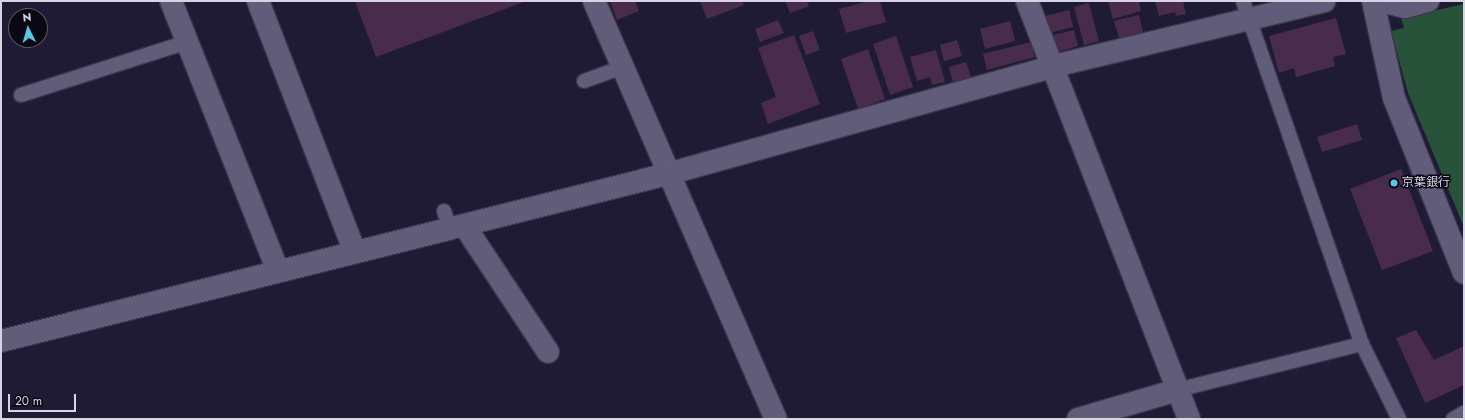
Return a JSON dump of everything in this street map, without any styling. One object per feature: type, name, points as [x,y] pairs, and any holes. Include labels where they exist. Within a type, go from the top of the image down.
[{"type":"street","points":[[171,1],[278,271]]},
{"type":"street","points":[[258,1],[355,252]]},
{"type":"street","points":[[594,1],[668,174],[776,419]]},
{"type":"street","points":[[1027,1],[1050,67],[1189,419]]},
{"type":"street","points":[[1,341],[355,252],[453,222],[668,174],[1050,67],[1246,10],[1324,1]]},
{"type":"street","points":[[1373,1],[1394,98],[1464,273]]},
{"type":"street","points":[[1381,1],[1405,7],[1428,1]]},
{"type":"street","points":[[453,222],[548,352]]},
{"type":"street","points":[[1078,419],[1177,390]]},
{"type":"lane","points":[[1246,10],[1362,344],[1399,419]]},
{"type":"lane","points":[[21,95],[187,42]]},
{"type":"lane","points":[[584,82],[623,67]]},
{"type":"lane","points":[[1177,390],[1362,344]]},
{"type":"lane","points":[[1453,419],[1464,413]]},
{"type":"green space","points":[[1464,4],[1464,227],[1408,93],[1391,31],[1404,28],[1401,18]]},
{"type":"building","points":[[355,1],[526,1],[376,57]]},
{"type":"building","points":[[610,1],[635,1],[639,11],[617,20]]},
{"type":"building","points":[[700,1],[742,1],[744,5],[707,19]]},
{"type":"building","points":[[785,1],[807,1],[809,6],[790,13]]},
{"type":"building","points":[[869,1],[880,1],[886,22],[846,33],[839,9]]},
{"type":"building","points":[[1108,1],[1139,1],[1141,11],[1113,19]]},
{"type":"building","points":[[1155,1],[1183,1],[1186,14],[1176,16],[1175,12],[1159,16]]},
{"type":"building","points":[[1089,3],[1099,41],[1084,45],[1074,7]]},
{"type":"building","points":[[1069,10],[1073,27],[1049,33],[1045,16]]},
{"type":"building","points":[[1139,15],[1143,32],[1119,38],[1114,21]]},
{"type":"building","points":[[1336,18],[1346,54],[1333,57],[1335,66],[1296,77],[1294,68],[1279,73],[1269,36]]},
{"type":"building","points":[[778,20],[784,33],[760,42],[755,29]]},
{"type":"building","points":[[1010,21],[1015,41],[985,49],[980,29]]},
{"type":"building","points":[[1074,30],[1078,46],[1054,53],[1049,36]]},
{"type":"building","points":[[813,31],[820,50],[806,55],[799,36]]},
{"type":"building","points":[[794,35],[820,104],[768,124],[761,103],[776,97],[758,48]]},
{"type":"building","points":[[896,36],[913,87],[890,95],[873,44]]},
{"type":"building","points":[[957,40],[962,56],[944,61],[940,45]]},
{"type":"building","points":[[1031,42],[1035,57],[987,70],[983,54]]},
{"type":"building","points":[[868,49],[885,99],[858,109],[841,59]]},
{"type":"building","points":[[936,50],[945,82],[932,85],[930,77],[917,81],[910,57]]},
{"type":"building","points":[[966,62],[971,77],[953,83],[949,67]]},
{"type":"building","points":[[1357,124],[1362,140],[1322,152],[1317,137]]},
{"type":"building","points":[[1401,169],[1433,251],[1382,270],[1350,189]]},
{"type":"building","points":[[1416,330],[1434,360],[1464,346],[1464,385],[1425,403],[1396,338]]},
{"type":"place","name":"京葉銀行","points":[[1394,183]]}]
